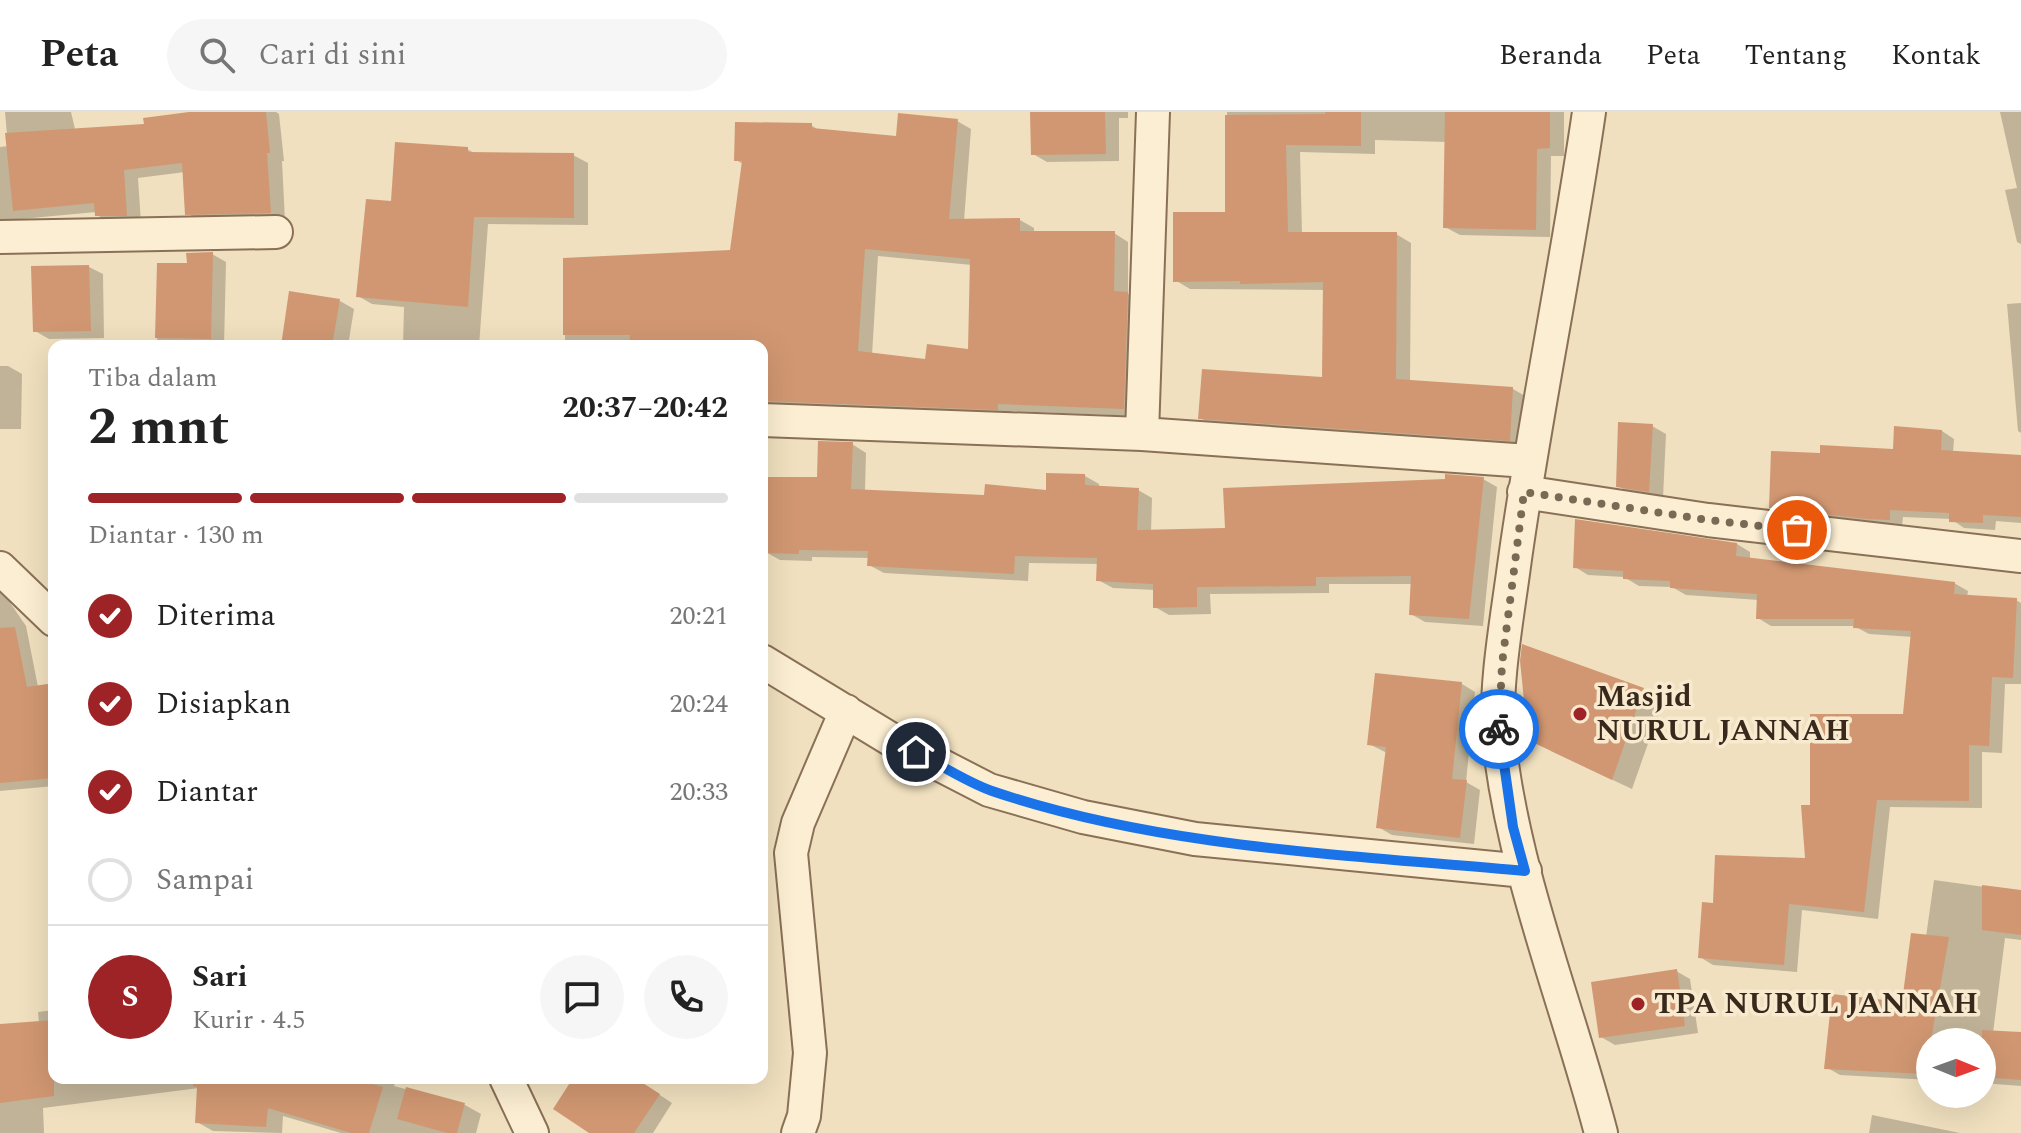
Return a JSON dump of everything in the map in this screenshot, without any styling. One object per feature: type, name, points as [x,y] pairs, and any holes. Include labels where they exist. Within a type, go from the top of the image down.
[{"type":"street","points":[[1142,434],[1153,112]]},
{"type":"street","points":[[1589,112],[1571,234],[1526,476],[1502,664],[1499,738],[1513,827],[1601,1133]]},
{"type":"street","points":[[0,237],[276,232]]},
{"type":"street","points":[[768,420],[1142,434],[1526,476],[1708,520],[2021,556]]},
{"type":"street","points":[[0,568],[48,614]]},
{"type":"street","points":[[768,665],[892,740],[989,790],[1083,817],[1195,839],[1525,871]]},
{"type":"street","points":[[798,1133],[804,1116],[810,1053],[791,853],[798,823],[846,711]]},
{"type":"street","points":[[509,1084],[532,1133]]},
{"type":"building","points":[[189,112],[266,112],[271,213],[185,215],[182,163],[124,170],[127,216],[95,216],[94,203],[13,211],[5,133],[144,124],[143,118]]},
{"type":"building","points":[[1030,112],[1105,112],[1106,154],[1031,155]]},
{"type":"building","points":[[1361,112],[1361,146],[1286,145],[1288,232],[1397,232],[1396,379],[1513,387],[1510,441],[1198,419],[1202,369],[1322,377],[1323,282],[1173,282],[1173,212],[1225,212],[1225,115]]},
{"type":"building","points":[[1445,112],[1550,112],[1550,148],[1537,149],[1536,230],[1443,228]]},
{"type":"building","points":[[898,113],[958,119],[949,219],[1020,218],[1020,231],[1115,231],[1114,291],[1128,292],[1124,409],[998,404],[998,410],[768,401],[768,340],[630,340],[630,335],[563,335],[563,258],[730,250],[742,161],[734,161],[735,122],[812,123],[812,128],[896,136]],"holes":[[[865,249],[970,259],[968,349],[927,344],[925,359],[858,351]]]},
{"type":"building","points":[[395,142],[468,147],[468,152],[574,153],[574,218],[474,217],[468,307],[356,297],[366,199],[391,201]]},
{"type":"building","points":[[213,252],[211,339],[155,338],[157,263],[187,263],[186,253]]},
{"type":"building","points":[[89,265],[91,331],[33,332],[31,266]]},
{"type":"building","points":[[289,291],[340,299],[333,340],[282,340]]},
{"type":"building","points":[[1618,422],[1653,424],[1649,492],[1616,487]]},
{"type":"building","points":[[1894,426],[1942,430],[1941,450],[2021,455],[2021,517],[1983,515],[1983,523],[1949,522],[1949,513],[1890,510],[1890,520],[1769,508],[1771,451],[1820,453],[1820,445],[1893,449]]},
{"type":"building","points":[[818,441],[853,442],[851,489],[984,495],[985,484],[1046,490],[1046,473],[1085,474],[1085,485],[1139,488],[1137,530],[1225,528],[1223,488],[1445,479],[1445,474],[1484,477],[1469,619],[1409,615],[1411,576],[1316,577],[1316,586],[1197,587],[1197,607],[1153,608],[1153,584],[1096,581],[1097,558],[1015,556],[1014,574],[867,566],[868,551],[799,550],[799,554],[768,553],[768,477],[817,477]]},
{"type":"building","points":[[1575,519],[1737,543],[1736,556],[1955,582],[1954,594],[2017,598],[2013,678],[1992,677],[1989,746],[1969,745],[1969,801],[1877,800],[1864,912],[1789,904],[1784,965],[1698,958],[1702,902],[1713,903],[1715,855],[1805,858],[1801,805],[1810,805],[1810,714],[1903,714],[1911,631],[1853,628],[1854,619],[1756,619],[1757,594],[1670,588],[1670,581],[1623,579],[1623,571],[1573,568]]},
{"type":"building","points":[[15,627],[27,687],[48,684],[48,779],[0,783],[0,628]]},
{"type":"building","name":"Masjid NURUL JANNAH","points":[[1522,644],[1644,688],[1612,780],[1528,740],[1520,661]]},
{"type":"building","points":[[1375,673],[1462,682],[1452,779],[1467,780],[1460,838],[1376,828],[1386,747],[1367,745]]},
{"type":"building","points":[[1982,885],[2021,890],[2021,935],[1982,930]]},
{"type":"building","points":[[1911,933],[1949,937],[1933,1028],[1916,1028],[1916,1074],[1824,1069],[1832,994],[1902,1002]]},
{"type":"building","name":"TPA NURUL JANNAH","points":[[1677,969],[1685,1026],[1599,1038],[1591,982]]},
{"type":"building","points":[[48,1020],[48,1084],[54,1084],[54,1096],[0,1103],[0,1024]]},
{"type":"building","points":[[1996,1031],[2021,1032],[2021,1080],[1996,1078]]},
{"type":"building","points":[[372,1084],[383,1087],[369,1133],[351,1133],[268,1108],[266,1127],[195,1123],[197,1087],[193,1086]]},
{"type":"building","points":[[569,1084],[644,1084],[660,1094],[634,1133],[589,1133],[553,1109]]},
{"type":"building","points":[[406,1087],[465,1103],[457,1133],[397,1119]]},
{"type":"way so far","points":[[1499,729],[1502,664],[1524,492],[1797,530]]},
{"type":"place","name":"Masjid NURUL JANNAH","points":[[1580,714]]},
{"type":"place","name":"TPA NURUL JANNAH","points":[[1638,1004]]},
{"type":"route","points":[[916,752],[989,790],[1083,817],[1195,839],[1525,871],[1513,827],[1499,729]]}]
